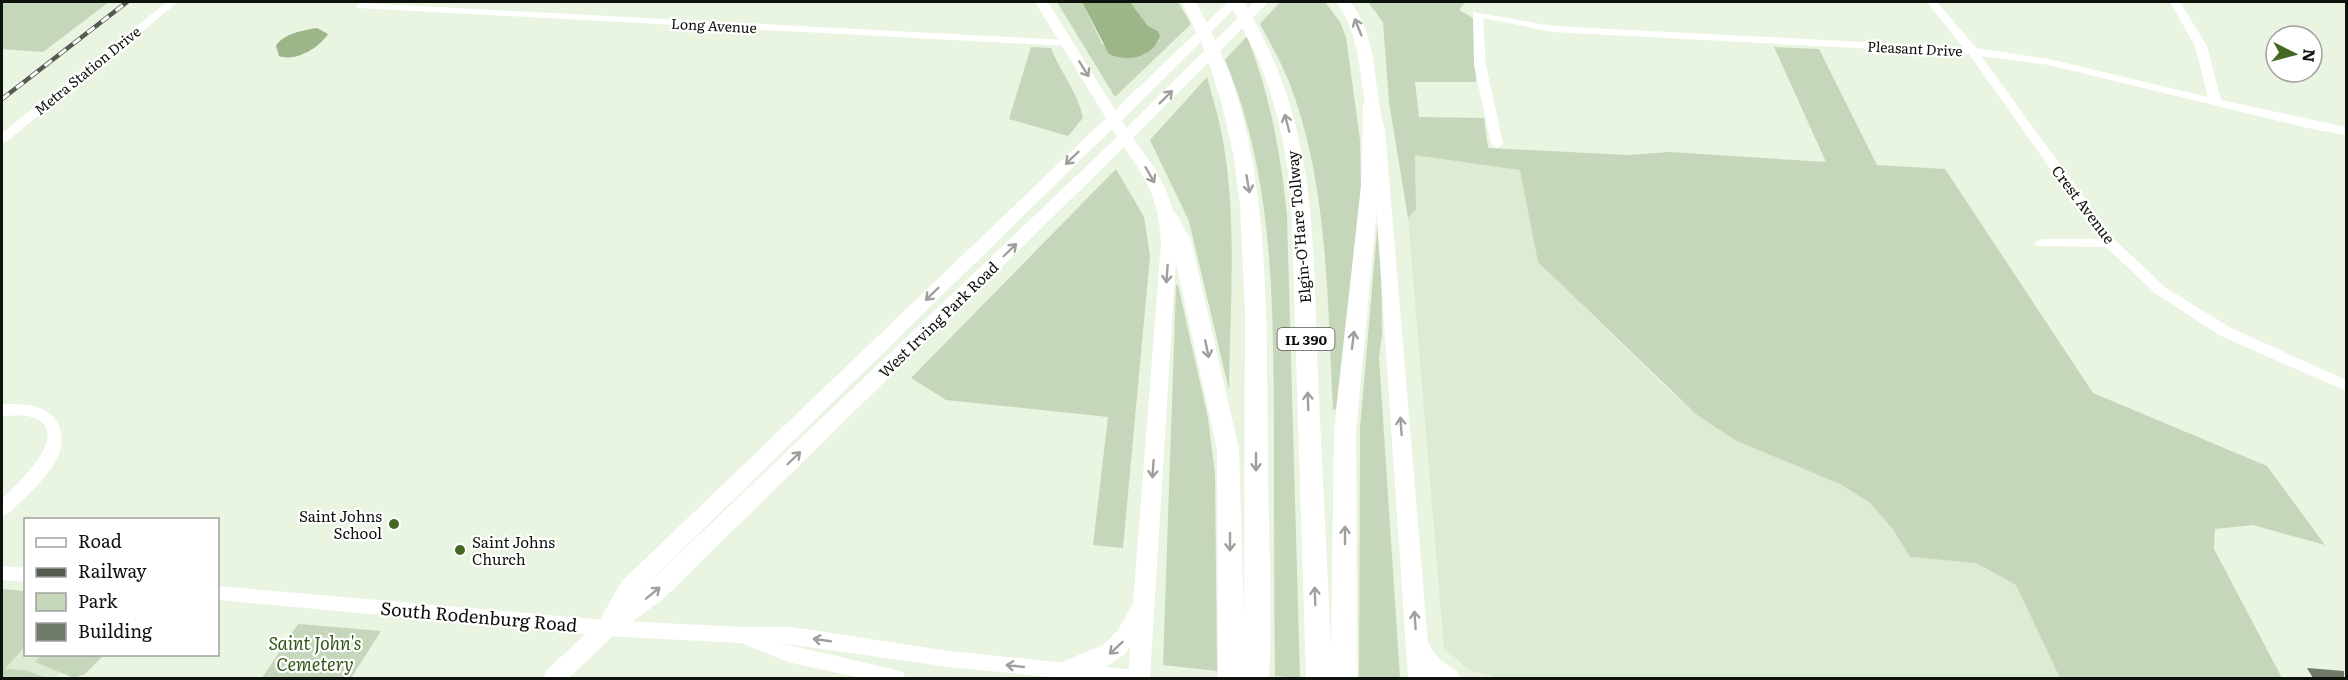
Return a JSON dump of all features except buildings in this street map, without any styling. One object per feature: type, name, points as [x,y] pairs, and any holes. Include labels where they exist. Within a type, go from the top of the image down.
[{"type":"highway","name":"IL 390","points":[[1189,2],[1198,17],[1218,66],[1242,150],[1251,201],[1254,251],[1243,648],[1256,678]]},
{"type":"highway","name":"Elgin-O'Hare Tollway","points":[[1236,2],[1252,31],[1280,96],[1291,136],[1298,181],[1318,666]]},
{"type":"highway","points":[[1344,667],[1346,432],[1351,357],[1370,186],[1371,106]]},
{"type":"highway","points":[[1168,216],[1182,240],[1227,449],[1243,648],[1231,678]]},
{"type":"main road","points":[[1042,2],[1125,138],[1148,170],[1162,197],[1168,216],[1169,243],[1137,678]]},
{"type":"main road","name":"West Irving Park Road","points":[[606,628],[630,587],[1114,117],[1236,2]]},
{"type":"main road","name":"West Irving Park Road","points":[[554,678],[606,628],[655,593],[1125,138],[1262,2]]},
{"type":"main road","points":[[1342,2],[1350,10],[1362,37],[1371,106],[1378,130],[1419,678]]},
{"type":"main road","points":[[1065,671],[1109,655],[1128,636],[1144,601]]},
{"type":"main road","points":[[1417,647],[1432,667],[1449,678]]},
{"type":"street","name":"Metra Station Drive","points":[[2,139],[173,2]]},
{"type":"street","points":[[1484,2],[1478,14],[1480,65],[1497,144]]},
{"type":"street","name":"Crest Avenue","points":[[1932,2],[1972,51],[2110,243],[2161,291],[2226,332],[2346,386]]},
{"type":"street","points":[[2175,2],[2201,46],[2216,103]]},
{"type":"street","name":"Long Avenue","points":[[361,6],[1067,44]]},
{"type":"street","name":"Pleasant Drive","points":[[1478,14],[1553,29],[1972,51],[2049,63],[2346,131]]},
{"type":"street","points":[[2042,243],[2110,243]]},
{"type":"street","points":[[2,410],[33,412],[44,416],[52,425],[57,437],[54,450],[43,466],[2,509]]},
{"type":"street","points":[[2,573],[24,575]]},
{"type":"street","name":"South Rodenburg Road","points":[[219,593],[606,628],[740,635],[792,635],[949,658],[1137,678]]},
{"type":"street","name":"South Rodenburg Road","points":[[740,635],[788,654],[896,678]]},
{"type":"shaded area","points":[[1082,2],[1130,2],[1148,26],[1158,31],[1160,36],[1157,43],[1146,53],[1132,58],[1109,54]]},
{"type":"shaded area","points":[[317,28],[328,34],[313,49],[293,57],[279,56],[276,46],[283,38],[300,31]]},
{"type":"shaded area","points":[[1415,154],[1521,170],[1538,262],[1660,382],[1697,415],[1840,484],[1869,502],[1892,528],[1910,557],[1976,563],[2016,585],[2060,678],[1498,678],[1469,670],[1444,648],[1408,218],[1416,209]]},
{"type":"shaded area","points":[[2,609],[24,612],[24,656],[81,656],[54,678],[2,678]]},
{"type":"green space","points":[[2,2],[109,2],[43,52],[2,49]]},
{"type":"green space","points":[[1057,2],[1082,2],[1102,44],[1144,55],[1159,41],[1158,31],[1148,26],[1130,2],[1178,2],[1191,24],[1115,97]]},
{"type":"green space","points":[[1280,2],[1325,2],[1340,22],[1346,37],[1360,140],[1361,189],[1336,409],[1333,410],[1324,241],[1311,157],[1301,116],[1287,77],[1260,24]]},
{"type":"green space","points":[[1368,2],[1465,2],[1459,10],[1473,18],[1476,82],[1415,82],[1419,117],[1484,118],[1488,148],[1628,155],[1669,152],[1826,162],[1774,47],[1819,49],[1877,165],[1945,169],[2093,393],[2267,466],[2325,545],[2253,525],[2215,529],[2214,549],[2282,678],[2060,678],[2016,585],[1976,563],[1910,557],[1892,528],[1869,502],[1840,484],[1737,441],[1697,415],[1538,262],[1520,170],[1415,155],[1416,209],[1408,218],[1389,102],[1383,22]]},
{"type":"green space","points":[[1247,36],[1262,80],[1273,125],[1287,216],[1300,678],[1275,676],[1274,379],[1268,240],[1253,149],[1241,104],[1225,60]]},
{"type":"green space","points":[[1031,47],[1051,48],[1077,99],[1083,118],[1068,136],[1009,119]]},
{"type":"green space","points":[[1207,77],[1221,130],[1230,194],[1232,260],[1229,390],[1189,221],[1150,140]]},
{"type":"green space","points":[[1116,169],[1144,217],[1150,256],[1123,548],[1093,545],[1108,417],[946,400],[911,378]]},
{"type":"green space","points":[[1378,219],[1381,219],[1382,335],[1379,358],[1400,678],[1359,678],[1360,428]]},
{"type":"green space","points":[[1176,285],[1178,285],[1208,418],[1215,473],[1217,671],[1163,665]]},
{"type":"green space","points":[[2,589],[24,591],[24,647],[5,669],[25,670],[46,678],[2,678]]},
{"type":"green space","name":"Saint John's Cemetery","points":[[298,624],[381,631],[351,678],[262,678]]},
{"type":"green space","points":[[40,656],[103,656],[85,674],[74,678],[35,662]]},
{"type":"railway","points":[[2,99],[127,2]]},
{"type":"place","name":"Saint Johns School","points":[[394,524]]},
{"type":"place","name":"Saint Johns Church","points":[[460,550]]}]
